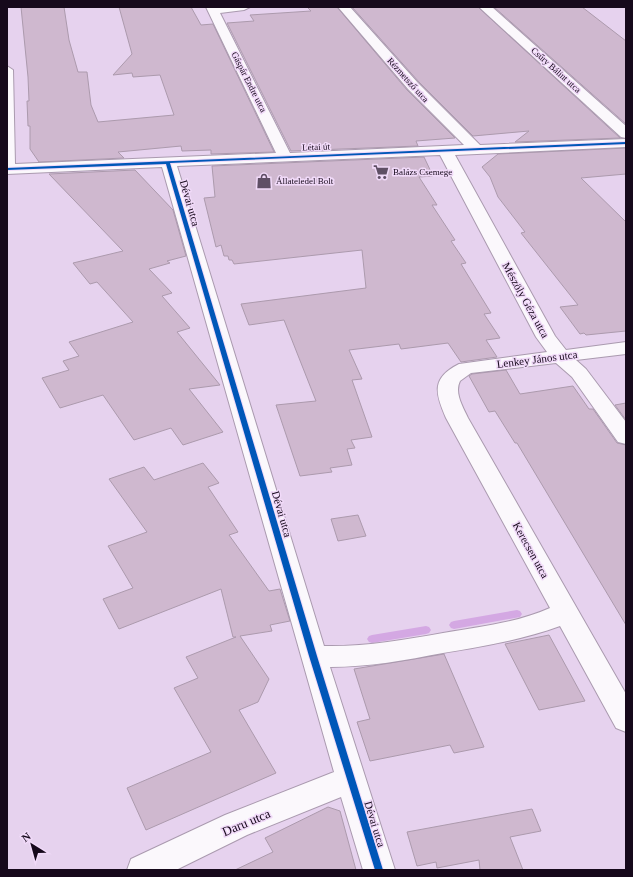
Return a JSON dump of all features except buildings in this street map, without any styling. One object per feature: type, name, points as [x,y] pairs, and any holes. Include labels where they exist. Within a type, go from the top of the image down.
[{"type":"street","points":[[213,9],[244,7]]},
{"type":"street","name":"Rézmetsző utca","points":[[344,7],[413,86],[476,149]]},
{"type":"street","name":"Csűry Bálint utca","points":[[485,7],[626,134]]},
{"type":"street","name":"Gáspár Endre utca","points":[[213,9],[285,157]]},
{"type":"street","points":[[7,70],[7,169]]},
{"type":"street","name":"Létai út","points":[[7,169],[626,143]]},
{"type":"street","name":"Mészöly Géza utca","points":[[445,150],[546,337],[561,357],[579,374],[626,437]]},
{"type":"street","name":"Dévai utca","points":[[168,162],[379,870]]},
{"type":"street","name":"Lenkey János utca","points":[[450,379],[460,371],[474,366],[561,357],[626,348]]},
{"type":"street","name":"Kerecsen utca","points":[[450,379],[447,384],[447,395],[457,418],[626,720]]},
{"type":"street","points":[[314,656],[344,657],[480,637],[543,623],[566,612]]},
{"type":"street","name":"Daru utca","points":[[143,870],[236,825],[351,780]]},
{"type":"waterway","points":[[454,625],[517,614]]},
{"type":"waterway","points":[[372,639],[426,630]]},
{"type":"cycle path","points":[[7,169],[626,143]]},
{"type":"cycle path","points":[[168,162],[313,656],[379,870]]},
{"type":"place","name":"Balázs Csemege","points":[[381,172]]},
{"type":"place","name":"Állateledel Bolt","points":[[264,181]]}]
